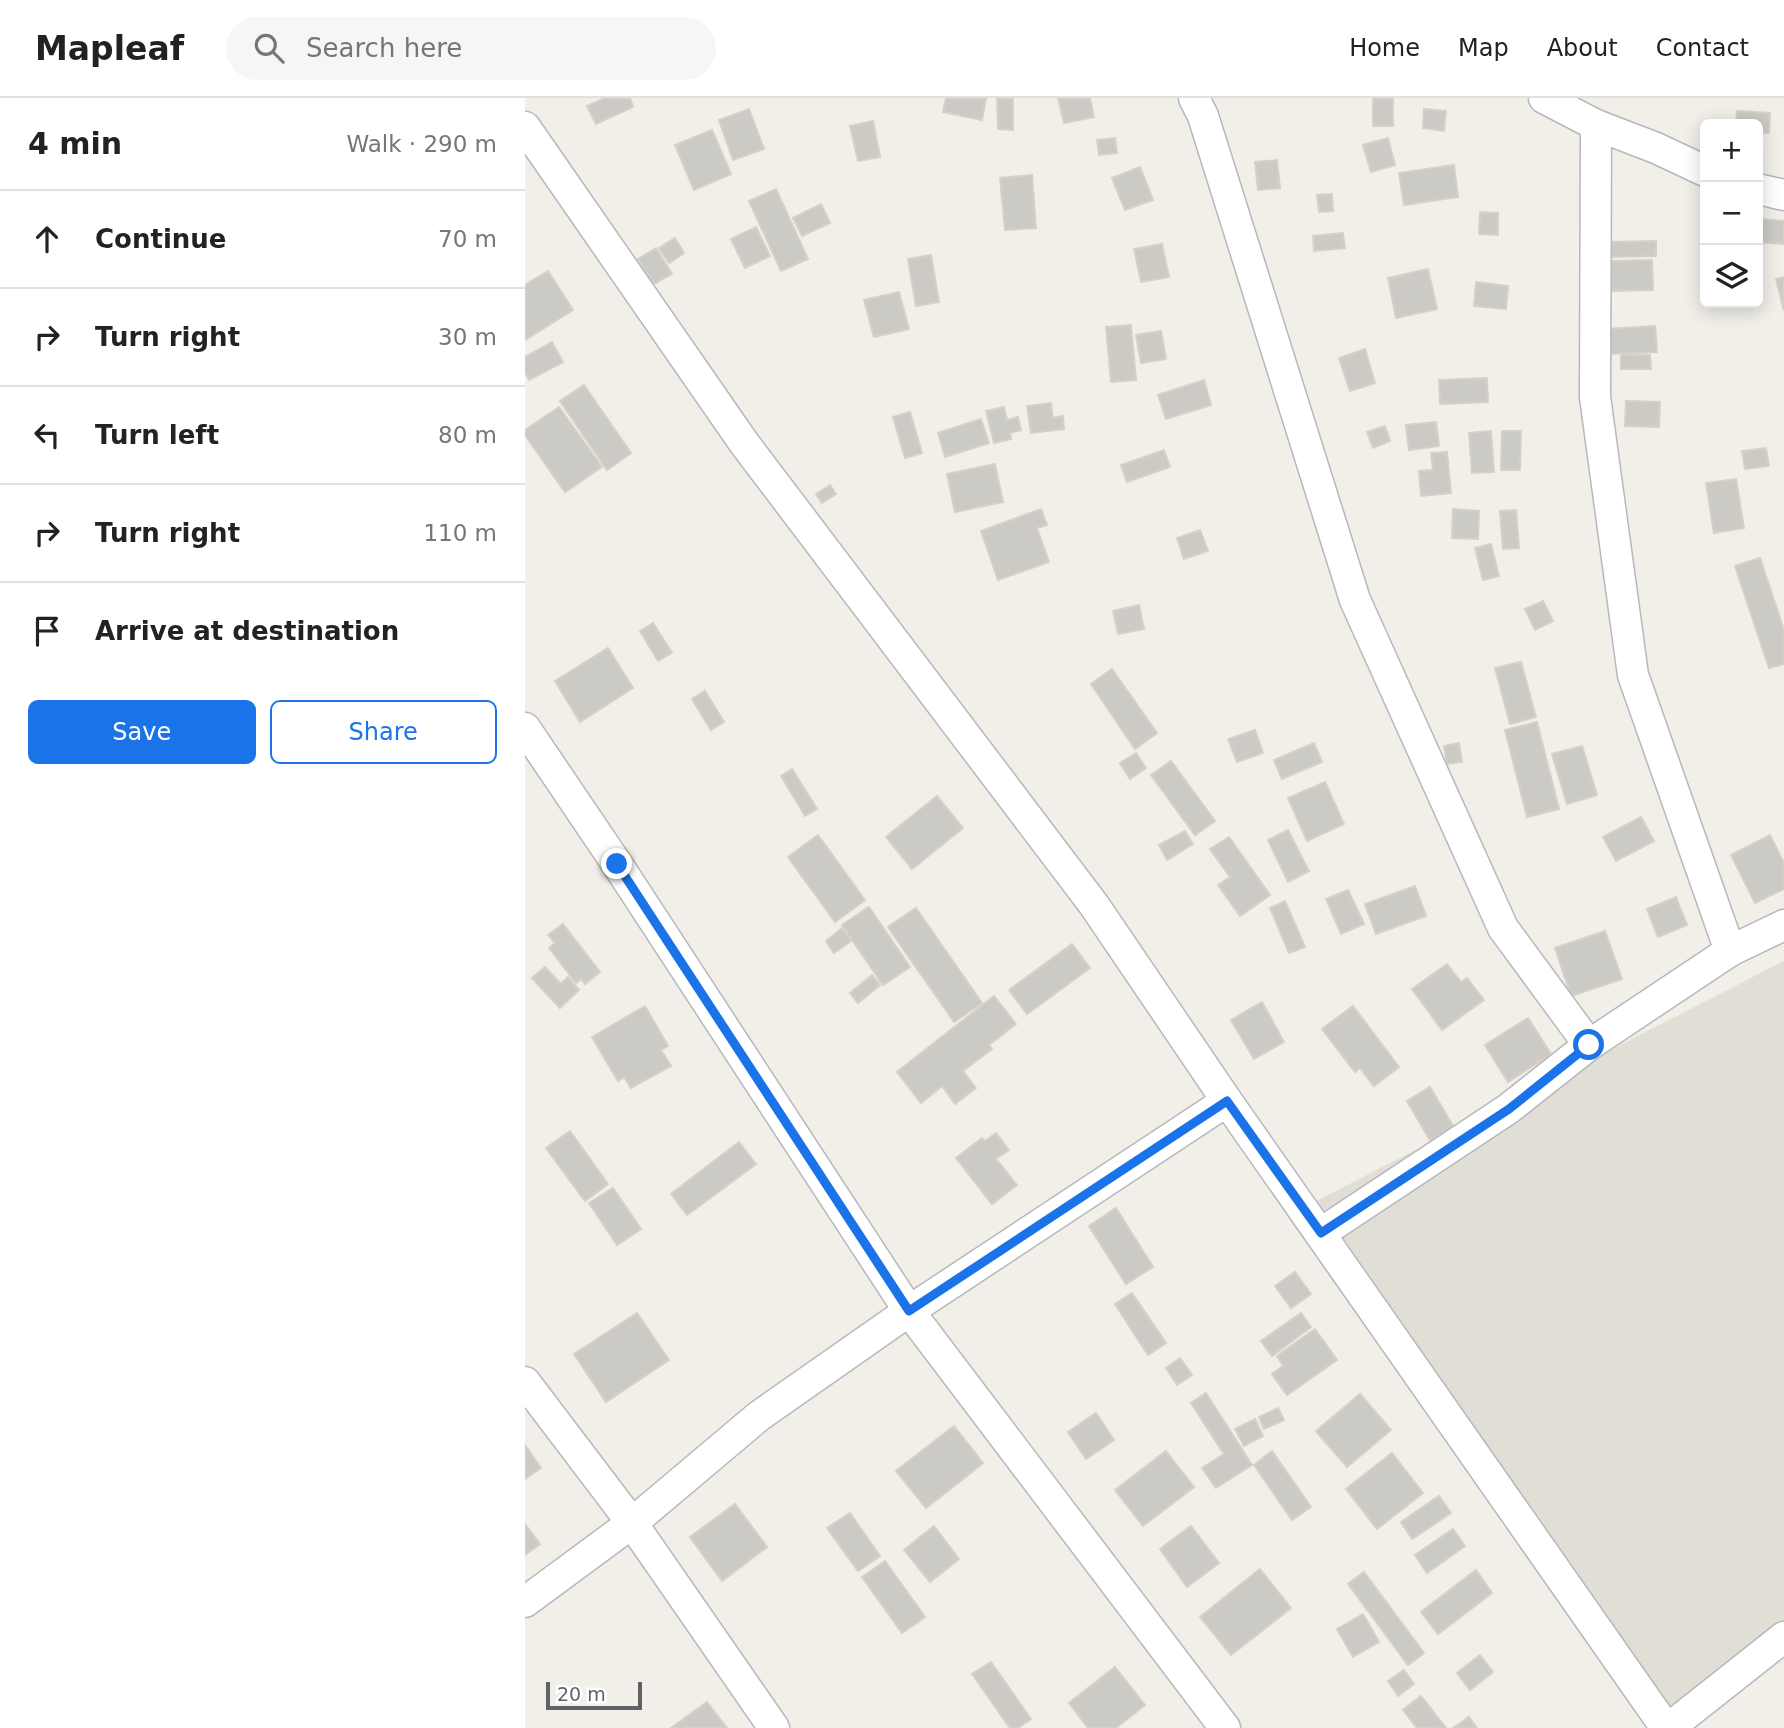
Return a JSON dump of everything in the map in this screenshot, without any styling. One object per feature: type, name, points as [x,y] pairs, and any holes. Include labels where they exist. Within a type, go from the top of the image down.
[{"type":"street","points":[[1194,98],[1203,116],[1355,600],[1503,928],[1589,1045]]},
{"type":"street","points":[[1543,98],[1596,125],[1656,148],[1700,170]]},
{"type":"street","points":[[1596,125],[1595,397],[1633,675],[1730,951]]},
{"type":"street","points":[[525,127],[744,443],[1094,905],[1227,1101],[1668,1728],[1784,1637]]},
{"type":"street","points":[[1763,190],[1784,195]]},
{"type":"street","points":[[525,728],[909,1311],[1225,1728]]},
{"type":"street","points":[[1321,1233],[1509,1109],[1589,1045],[1730,951],[1784,925]]},
{"type":"street","points":[[525,1602],[632,1523],[759,1416],[909,1311],[1227,1101]]},
{"type":"street","points":[[525,1382],[632,1523],[773,1728]]},
{"type":"shaded area","points":[[1784,961],[1784,1621],[1653,1728],[1649,1728],[1287,1216]]},
{"type":"building","points":[[605,98],[630,98],[633,107],[596,124],[587,106]]},
{"type":"building","points":[[946,98],[986,98],[982,120],[943,112]]},
{"type":"building","points":[[997,98],[1013,98],[1013,130],[998,129]]},
{"type":"building","points":[[1058,98],[1090,98],[1094,117],[1064,123]]},
{"type":"building","points":[[1373,98],[1393,98],[1393,126],[1373,126]]},
{"type":"building","points":[[749,109],[764,149],[733,160],[719,120]]},
{"type":"building","points":[[1424,109],[1446,111],[1444,131],[1423,128]]},
{"type":"building","points":[[1737,111],[1770,113],[1769,133],[1763,133],[1763,119],[1736,119]]},
{"type":"building","points":[[873,121],[880,157],[858,161],[850,126]]},
{"type":"building","points":[[712,130],[731,174],[694,190],[675,145]]},
{"type":"building","points":[[1115,138],[1117,153],[1099,155],[1097,140]]},
{"type":"building","points":[[1388,138],[1395,165],[1371,172],[1363,145]]},
{"type":"building","points":[[1277,160],[1280,188],[1258,190],[1255,162]]},
{"type":"building","points":[[1454,165],[1458,197],[1404,205],[1399,173]]},
{"type":"building","points":[[1140,167],[1153,200],[1125,210],[1112,178]]},
{"type":"building","points":[[1032,175],[1036,228],[1005,230],[1000,178]]},
{"type":"building","points":[[776,189],[808,259],[781,271],[749,201]]},
{"type":"building","points":[[1332,194],[1333,211],[1319,212],[1317,195]]},
{"type":"building","points":[[821,204],[830,223],[802,236],[793,218]]},
{"type":"building","points":[[1480,212],[1498,213],[1498,235],[1479,234]]},
{"type":"building","points":[[1763,219],[1784,221],[1784,244],[1763,242]]},
{"type":"building","points":[[756,227],[770,256],[745,268],[731,239]]},
{"type":"building","points":[[1343,233],[1345,248],[1314,251],[1313,236]]},
{"type":"building","points":[[675,238],[684,253],[669,263],[659,248]]},
{"type":"building","points":[[1656,241],[1656,256],[1611,257],[1610,242]]},
{"type":"building","points":[[1162,244],[1169,277],[1141,282],[1134,249]]},
{"type":"building","points":[[656,248],[672,274],[654,284],[638,259]]},
{"type":"building","points":[[931,255],[939,302],[916,306],[908,259]]},
{"type":"building","points":[[1652,260],[1653,290],[1612,291],[1611,261]]},
{"type":"building","points":[[1428,269],[1437,309],[1396,318],[1388,278]]},
{"type":"building","points":[[548,271],[573,310],[525,340],[525,285]]},
{"type":"building","points":[[1784,277],[1784,311],[1776,279]]},
{"type":"building","points":[[1476,282],[1508,286],[1506,309],[1474,306]]},
{"type":"building","points":[[899,292],[909,329],[874,337],[864,300]]},
{"type":"building","points":[[1131,325],[1136,380],[1111,382],[1106,327]]},
{"type":"building","points":[[1655,326],[1657,352],[1609,354],[1607,329]]},
{"type":"building","points":[[1161,331],[1166,359],[1141,363],[1136,335]]},
{"type":"building","points":[[552,342],[563,362],[529,380],[525,372],[525,357]]},
{"type":"building","points":[[1365,349],[1375,383],[1350,391],[1339,358]]},
{"type":"building","points":[[1621,355],[1650,355],[1651,369],[1621,369]]},
{"type":"building","points":[[1487,378],[1488,402],[1440,404],[1439,380]]},
{"type":"building","points":[[1204,380],[1211,405],[1166,419],[1158,395]]},
{"type":"building","points":[[584,385],[631,453],[607,470],[560,401]]},
{"type":"building","points":[[1626,401],[1660,402],[1659,427],[1625,426]]},
{"type":"building","points":[[1051,403],[1053,418],[1063,416],[1064,429],[1031,433],[1027,406]]},
{"type":"building","points":[[559,407],[602,467],[565,492],[525,435],[525,430]]},
{"type":"building","points":[[1004,407],[1007,420],[1018,417],[1021,430],[1010,433],[1011,439],[994,443],[986,411]]},
{"type":"building","points":[[910,412],[922,453],[905,458],[893,417]]},
{"type":"building","points":[[981,419],[989,443],[945,457],[938,433]]},
{"type":"building","points":[[1436,422],[1439,446],[1409,450],[1406,425]]},
{"type":"building","points":[[1385,426],[1390,441],[1373,448],[1367,432]]},
{"type":"building","points":[[1491,431],[1494,472],[1472,473],[1469,433]]},
{"type":"building","points":[[1502,431],[1521,431],[1520,470],[1501,470]]},
{"type":"building","points":[[1766,448],[1769,466],[1745,469],[1742,451]]},
{"type":"building","points":[[1164,450],[1170,467],[1127,482],[1121,465]]},
{"type":"building","points":[[1447,452],[1451,493],[1421,496],[1419,471],[1433,470],[1431,453]]},
{"type":"building","points":[[995,464],[1003,502],[955,512],[947,474]]},
{"type":"building","points":[[1736,479],[1744,528],[1714,533],[1706,483]]},
{"type":"building","points":[[830,485],[836,494],[822,503],[816,494]]},
{"type":"building","points":[[1041,509],[1047,525],[1037,528],[1049,562],[998,580],[981,531]]},
{"type":"building","points":[[1453,509],[1479,511],[1478,539],[1452,538]]},
{"type":"building","points":[[1516,510],[1519,548],[1503,549],[1500,511]]},
{"type":"building","points":[[1200,530],[1208,551],[1184,559],[1177,538]]},
{"type":"building","points":[[1491,544],[1499,576],[1483,580],[1475,548]]},
{"type":"building","points":[[1760,558],[1784,630],[1784,664],[1769,668],[1735,566]]},
{"type":"building","points":[[1543,601],[1553,621],[1535,630],[1525,609]]},
{"type":"building","points":[[1139,605],[1144,629],[1118,634],[1113,611]]},
{"type":"building","points":[[653,623],[672,653],[658,661],[640,631]]},
{"type":"building","points":[[608,648],[633,688],[580,722],[555,681]]},
{"type":"building","points":[[1521,662],[1536,717],[1510,724],[1495,668]]},
{"type":"building","points":[[1112,669],[1157,733],[1135,749],[1091,684]]},
{"type":"building","points":[[705,691],[724,722],[711,730],[692,699]]},
{"type":"building","points":[[1537,722],[1559,809],[1527,817],[1505,730]]},
{"type":"building","points":[[1255,730],[1263,753],[1237,762],[1228,739]]},
{"type":"building","points":[[1314,743],[1322,762],[1282,779],[1274,760]]},
{"type":"building","points":[[1459,743],[1462,762],[1447,764],[1444,746]]},
{"type":"building","points":[[1582,746],[1597,795],[1567,804],[1552,754]]},
{"type":"building","points":[[1136,753],[1146,768],[1130,779],[1120,763]]},
{"type":"building","points":[[1171,761],[1215,821],[1195,835],[1151,775]]},
{"type":"building","points":[[792,769],[817,809],[805,816],[781,776]]},
{"type":"building","points":[[1325,782],[1344,824],[1307,841],[1288,798]]},
{"type":"building","points":[[937,796],[963,828],[912,869],[886,837]]},
{"type":"building","points":[[1641,817],[1654,841],[1616,861],[1603,837]]},
{"type":"building","points":[[1288,830],[1309,871],[1288,882],[1268,840]]},
{"type":"building","points":[[1185,831],[1193,844],[1167,860],[1159,845]]},
{"type":"building","points":[[818,835],[865,900],[835,922],[788,857]]},
{"type":"building","points":[[1770,835],[1784,863],[1784,889],[1755,903],[1731,855]]},
{"type":"building","points":[[1229,837],[1270,895],[1240,916],[1218,885],[1230,877],[1210,849]]},
{"type":"building","points":[[1415,886],[1426,916],[1376,934],[1365,904]]},
{"type":"building","points":[[1348,890],[1364,924],[1341,934],[1326,899]]},
{"type":"building","points":[[1676,897],[1687,925],[1658,937],[1647,909]]},
{"type":"building","points":[[1285,901],[1305,947],[1289,953],[1270,908]]},
{"type":"building","points":[[869,907],[910,967],[883,985],[842,925]]},
{"type":"building","points":[[916,908],[982,1003],[954,1022],[888,927]]},
{"type":"building","points":[[563,924],[600,972],[585,984],[581,979],[576,983],[549,948],[555,943],[548,935]]},
{"type":"building","points":[[842,928],[851,941],[834,953],[826,941]]},
{"type":"building","points":[[1605,931],[1622,979],[1571,996],[1555,948]]},
{"type":"building","points":[[1072,944],[1090,968],[1027,1014],[1009,990]]},
{"type":"building","points":[[1447,964],[1461,982],[1467,978],[1484,1000],[1442,1030],[1412,989]]},
{"type":"building","points":[[545,967],[561,984],[568,977],[579,990],[560,1008],[532,978]]},
{"type":"building","points":[[872,975],[880,985],[858,1003],[850,993]]},
{"type":"building","points":[[994,996],[1016,1024],[989,1045],[992,1049],[963,1071],[976,1088],[955,1104],[942,1086],[921,1103],[897,1072]]},
{"type":"building","points":[[1262,1002],[1284,1042],[1254,1059],[1231,1020]]},
{"type":"building","points":[[645,1006],[668,1046],[661,1050],[671,1066],[631,1088],[624,1077],[618,1081],[592,1037]]},
{"type":"building","points":[[1353,1006],[1399,1067],[1374,1086],[1360,1068],[1355,1072],[1322,1029]]},
{"type":"building","points":[[1528,1018],[1551,1054],[1508,1082],[1485,1045]]},
{"type":"building","points":[[1430,1087],[1453,1126],[1430,1140],[1407,1101]]},
{"type":"building","points":[[570,1131],[608,1184],[585,1201],[546,1148]]},
{"type":"building","points":[[996,1133],[1009,1150],[996,1159],[1017,1185],[992,1204],[956,1158],[982,1138],[985,1141]]},
{"type":"building","points":[[739,1142],[756,1164],[687,1215],[671,1194]]},
{"type":"building","points":[[613,1188],[641,1229],[617,1245],[589,1203]]},
{"type":"building","points":[[1116,1208],[1153,1267],[1126,1284],[1089,1226]]},
{"type":"building","points":[[1295,1272],[1311,1294],[1291,1308],[1275,1286]]},
{"type":"building","points":[[1132,1293],[1166,1343],[1148,1355],[1115,1304]]},
{"type":"building","points":[[637,1313],[669,1360],[606,1402],[574,1354]]},
{"type":"building","points":[[1301,1313],[1311,1327],[1272,1356],[1261,1341]]},
{"type":"building","points":[[1315,1329],[1337,1360],[1287,1395],[1272,1374],[1283,1366],[1277,1356]]},
{"type":"building","points":[[1180,1358],[1192,1375],[1177,1385],[1166,1368]]},
{"type":"building","points":[[1206,1393],[1252,1465],[1216,1488],[1202,1468],[1224,1454],[1191,1403]]},
{"type":"building","points":[[1360,1394],[1391,1430],[1347,1467],[1316,1431]]},
{"type":"building","points":[[1278,1408],[1284,1420],[1264,1429],[1259,1417]]},
{"type":"building","points":[[1096,1413],[1114,1440],[1086,1459],[1068,1432]]},
{"type":"building","points":[[1255,1419],[1263,1436],[1244,1446],[1235,1429]]},
{"type":"building","points":[[954,1426],[983,1463],[926,1508],[896,1471]]},
{"type":"building","points":[[525,1445],[541,1468],[525,1479]]},
{"type":"building","points":[[1166,1451],[1194,1487],[1143,1526],[1115,1490]]},
{"type":"building","points":[[1272,1451],[1311,1507],[1292,1520],[1254,1465]]},
{"type":"building","points":[[1392,1453],[1423,1493],[1377,1529],[1346,1489]]},
{"type":"building","points":[[1439,1496],[1451,1513],[1412,1539],[1401,1522]]},
{"type":"building","points":[[735,1504],[767,1547],[722,1581],[690,1537]]},
{"type":"building","points":[[850,1513],[880,1556],[858,1571],[827,1528]]},
{"type":"building","points":[[525,1524],[540,1544],[525,1555]]},
{"type":"building","points":[[934,1526],[959,1559],[930,1582],[904,1550]]},
{"type":"building","points":[[1191,1526],[1219,1563],[1187,1587],[1160,1549]]},
{"type":"building","points":[[1453,1529],[1465,1546],[1427,1573],[1415,1555]]},
{"type":"building","points":[[885,1561],[925,1617],[902,1633],[862,1577]]},
{"type":"building","points":[[1260,1569],[1291,1608],[1231,1655],[1200,1617]]},
{"type":"building","points":[[1476,1570],[1492,1593],[1438,1634],[1421,1612]]},
{"type":"building","points":[[1364,1572],[1424,1653],[1408,1665],[1348,1584]]},
{"type":"building","points":[[1363,1614],[1379,1642],[1353,1657],[1337,1629]]},
{"type":"building","points":[[1480,1655],[1493,1672],[1470,1690],[1457,1673]]},
{"type":"building","points":[[991,1662],[1031,1719],[1018,1728],[1010,1728],[972,1674]]},
{"type":"building","points":[[1115,1667],[1145,1705],[1116,1728],[1088,1728],[1069,1703]]},
{"type":"building","points":[[1404,1670],[1414,1684],[1398,1696],[1388,1681]]},
{"type":"building","points":[[1421,1696],[1446,1728],[1417,1728],[1403,1710]]},
{"type":"building","points":[[707,1702],[727,1728],[671,1728]]},
{"type":"building","points":[[1469,1717],[1477,1728],[1453,1728]]},
{"type":"route","points":[[617,864],[909,1311],[1227,1101],[1321,1233],[1509,1109],[1589,1045]]}]
